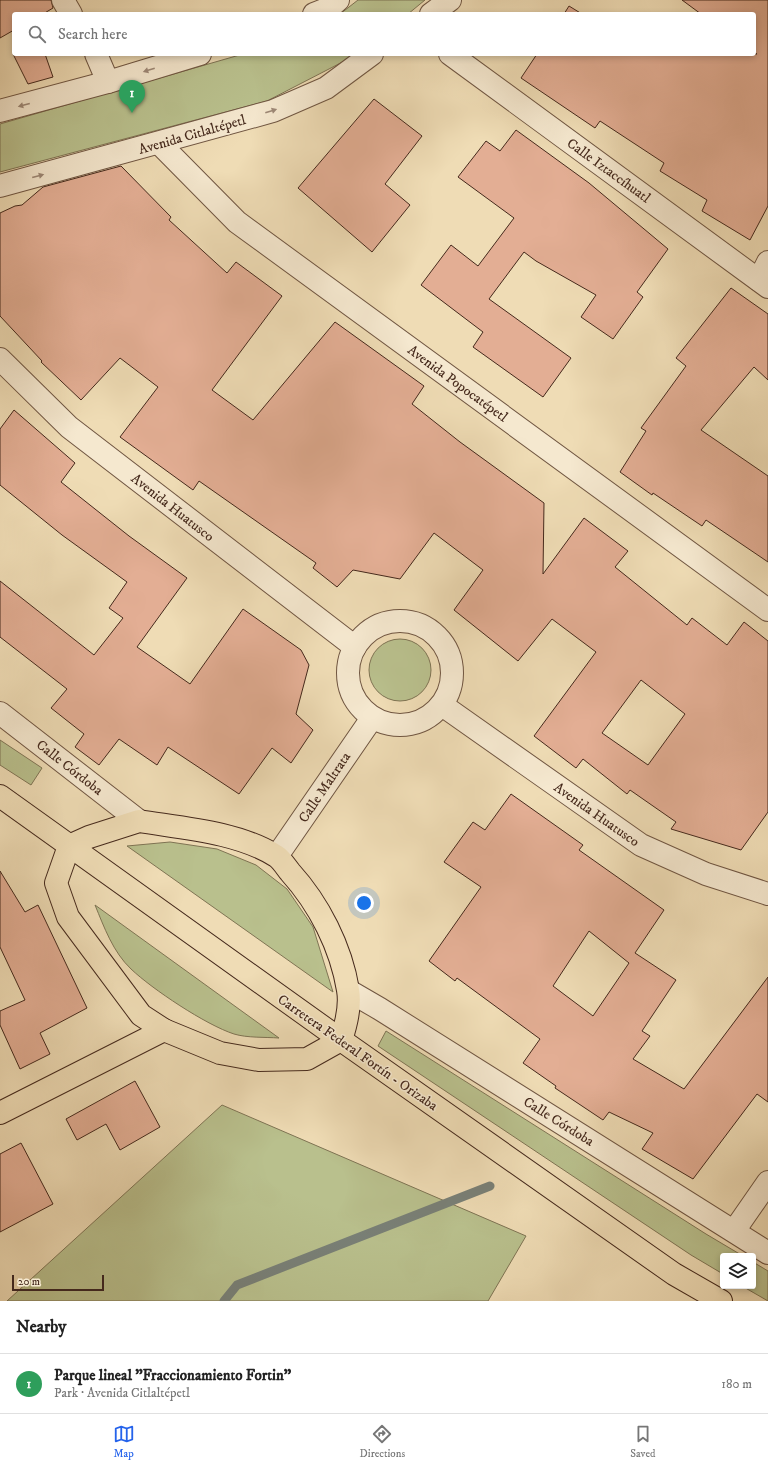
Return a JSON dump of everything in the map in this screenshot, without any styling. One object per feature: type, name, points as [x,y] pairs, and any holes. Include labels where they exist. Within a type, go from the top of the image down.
[{"type":"main road","name":"Carretera Federal Fortín - Orizaba","points":[[0,796],[341,1040],[674,1274],[721,1301]]},
{"type":"main road","points":[[139,821],[207,832],[244,842],[277,856],[295,877],[313,902],[333,937],[348,991],[348,1020],[341,1040],[307,1058],[259,1060],[220,1053],[164,1030],[141,1015],[68,917],[56,883],[69,846],[89,837],[139,821]]},
{"type":"main road","points":[[0,1113],[164,1030]]},
{"type":"street","points":[[63,0],[70,12]]},
{"type":"street","points":[[319,12],[329,8],[338,0]]},
{"type":"street","points":[[434,12],[450,0]]},
{"type":"street","points":[[97,56],[108,82]]},
{"type":"street","points":[[0,111],[108,82],[193,56]]},
{"type":"street","name":"Avenida Citlaltépetl","points":[[0,186],[159,144],[273,111],[326,88],[369,56]]},
{"type":"street","name":"Calle Iztaccíhuatl","points":[[453,56],[765,276]]},
{"type":"street","name":"Avenida Popocatépetl","points":[[159,144],[237,222],[768,610]]},
{"type":"street","name":"Avenida Huatusco","points":[[0,359],[69,427],[354,647]]},
{"type":"street","points":[[396,621],[414,622],[429,630],[442,641],[450,656],[450,691],[442,705],[430,716],[416,723],[401,726],[386,724],[372,718],[360,707],[352,694],[348,678],[349,662],[354,647],[365,634],[375,628],[396,621]]},
{"type":"street","name":"Avenida Huatusco","points":[[442,705],[641,845],[706,874],[768,894]]},
{"type":"street","name":"Calle Córdoba","points":[[0,713],[139,821]]},
{"type":"street","name":"Calle Maltrata","points":[[277,856],[372,718]]},
{"type":"street","name":"Calle Córdoba","points":[[348,991],[387,1013],[768,1253]]},
{"type":"street","points":[[734,1231],[768,1182]]},
{"type":"green space","points":[[358,0],[425,0],[410,12],[343,12]]},
{"type":"green space","points":[[236,56],[354,56],[267,101],[0,172],[0,124]]},
{"type":"green space","points":[[394,639],[406,639],[422,648],[429,658],[431,670],[429,682],[422,692],[406,701],[394,701],[383,696],[374,687],[369,676],[369,664],[374,653],[383,644]]},
{"type":"green space","points":[[0,740],[42,768],[31,785],[0,765]]},
{"type":"green space","points":[[170,842],[217,849],[256,865],[287,889],[313,927],[333,992],[127,846]]},
{"type":"green space","points":[[95,905],[279,1038],[234,1034],[195,1015],[152,986],[131,969],[119,955]]},
{"type":"green space","points":[[386,1031],[738,1253],[720,1253],[720,1272],[691,1255],[378,1046]]},
{"type":"green space","points":[[222,1105],[526,1236],[488,1301],[7,1301]]},
{"type":"green space","points":[[756,1264],[768,1271],[768,1301],[747,1289],[756,1289]]},
{"type":"building","points":[[0,0],[51,0],[53,8],[46,12],[12,12],[12,31],[0,38]]},
{"type":"building","points":[[682,0],[768,0],[768,206],[750,240],[702,211],[707,200],[660,171],[664,163],[600,121],[595,128],[521,78],[536,56],[756,56],[756,12],[698,12]]},
{"type":"building","points":[[569,6],[579,12],[565,12]]},
{"type":"building","points":[[14,56],[46,56],[53,77],[28,84]]},
{"type":"building","points":[[374,99],[422,136],[385,184],[410,205],[372,252],[298,188]]},
{"type":"building","points":[[516,130],[589,183],[668,249],[637,292],[643,297],[613,339],[581,317],[596,295],[536,261],[524,252],[489,299],[571,358],[543,397],[473,347],[483,332],[421,285],[451,245],[478,266],[514,218],[458,177],[486,141],[500,151]]},
{"type":"building","points":[[121,166],[171,217],[169,220],[227,273],[236,262],[282,296],[212,390],[253,420],[335,322],[424,386],[412,404],[460,442],[544,503],[543,574],[584,518],[628,551],[615,567],[687,625],[692,618],[727,645],[744,622],[768,641],[768,812],[741,850],[671,829],[676,822],[630,790],[627,794],[583,759],[576,768],[534,736],[596,652],[552,619],[518,661],[454,610],[483,570],[434,533],[400,579],[353,570],[337,587],[313,568],[316,563],[199,481],[193,490],[120,437],[158,387],[120,358],[81,400],[41,362],[42,361],[0,316],[0,213],[15,206],[22,205],[43,187]],"holes":[[[641,680],[685,714],[648,765],[602,733]]]},
{"type":"building","points":[[731,288],[768,314],[768,380],[754,367],[701,430],[768,476],[768,562],[706,520],[702,526],[653,493],[652,495],[620,472],[646,431],[641,428],[686,366],[676,358]]},
{"type":"building","points":[[14,410],[75,463],[61,482],[129,536],[187,578],[137,647],[190,684],[243,609],[301,650],[309,665],[296,714],[313,730],[291,763],[272,748],[239,794],[168,747],[157,765],[119,739],[99,765],[75,747],[84,734],[51,708],[67,689],[0,637],[0,581],[94,655],[123,618],[109,608],[127,582],[62,535],[0,485],[0,429]]},
{"type":"building","points":[[511,794],[583,845],[579,850],[664,910],[635,953],[676,980],[642,1031],[650,1036],[633,1059],[684,1089],[768,977],[768,1102],[757,1094],[693,1179],[642,1149],[653,1133],[609,1112],[603,1120],[555,1088],[556,1086],[523,1063],[540,1039],[457,978],[455,981],[429,961],[481,887],[444,862],[473,822],[485,830]],"holes":[[[589,931],[629,963],[593,1016],[553,986]]]},
{"type":"building","points":[[0,871],[25,912],[38,905],[87,1008],[40,1033],[50,1054],[20,1069],[0,1025],[0,1011],[25,1000],[0,947]]},
{"type":"building","points":[[135,1081],[160,1127],[120,1150],[106,1124],[77,1140],[66,1119]]},
{"type":"building","points":[[21,1143],[53,1204],[0,1232],[0,1154]]},
{"type":"waterway","points":[[224,1301],[237,1285],[490,1186]]},
{"type":"place","name":"Parque lineal \"Fraccionamiento Fortin\"","points":[[132,113]]}]
